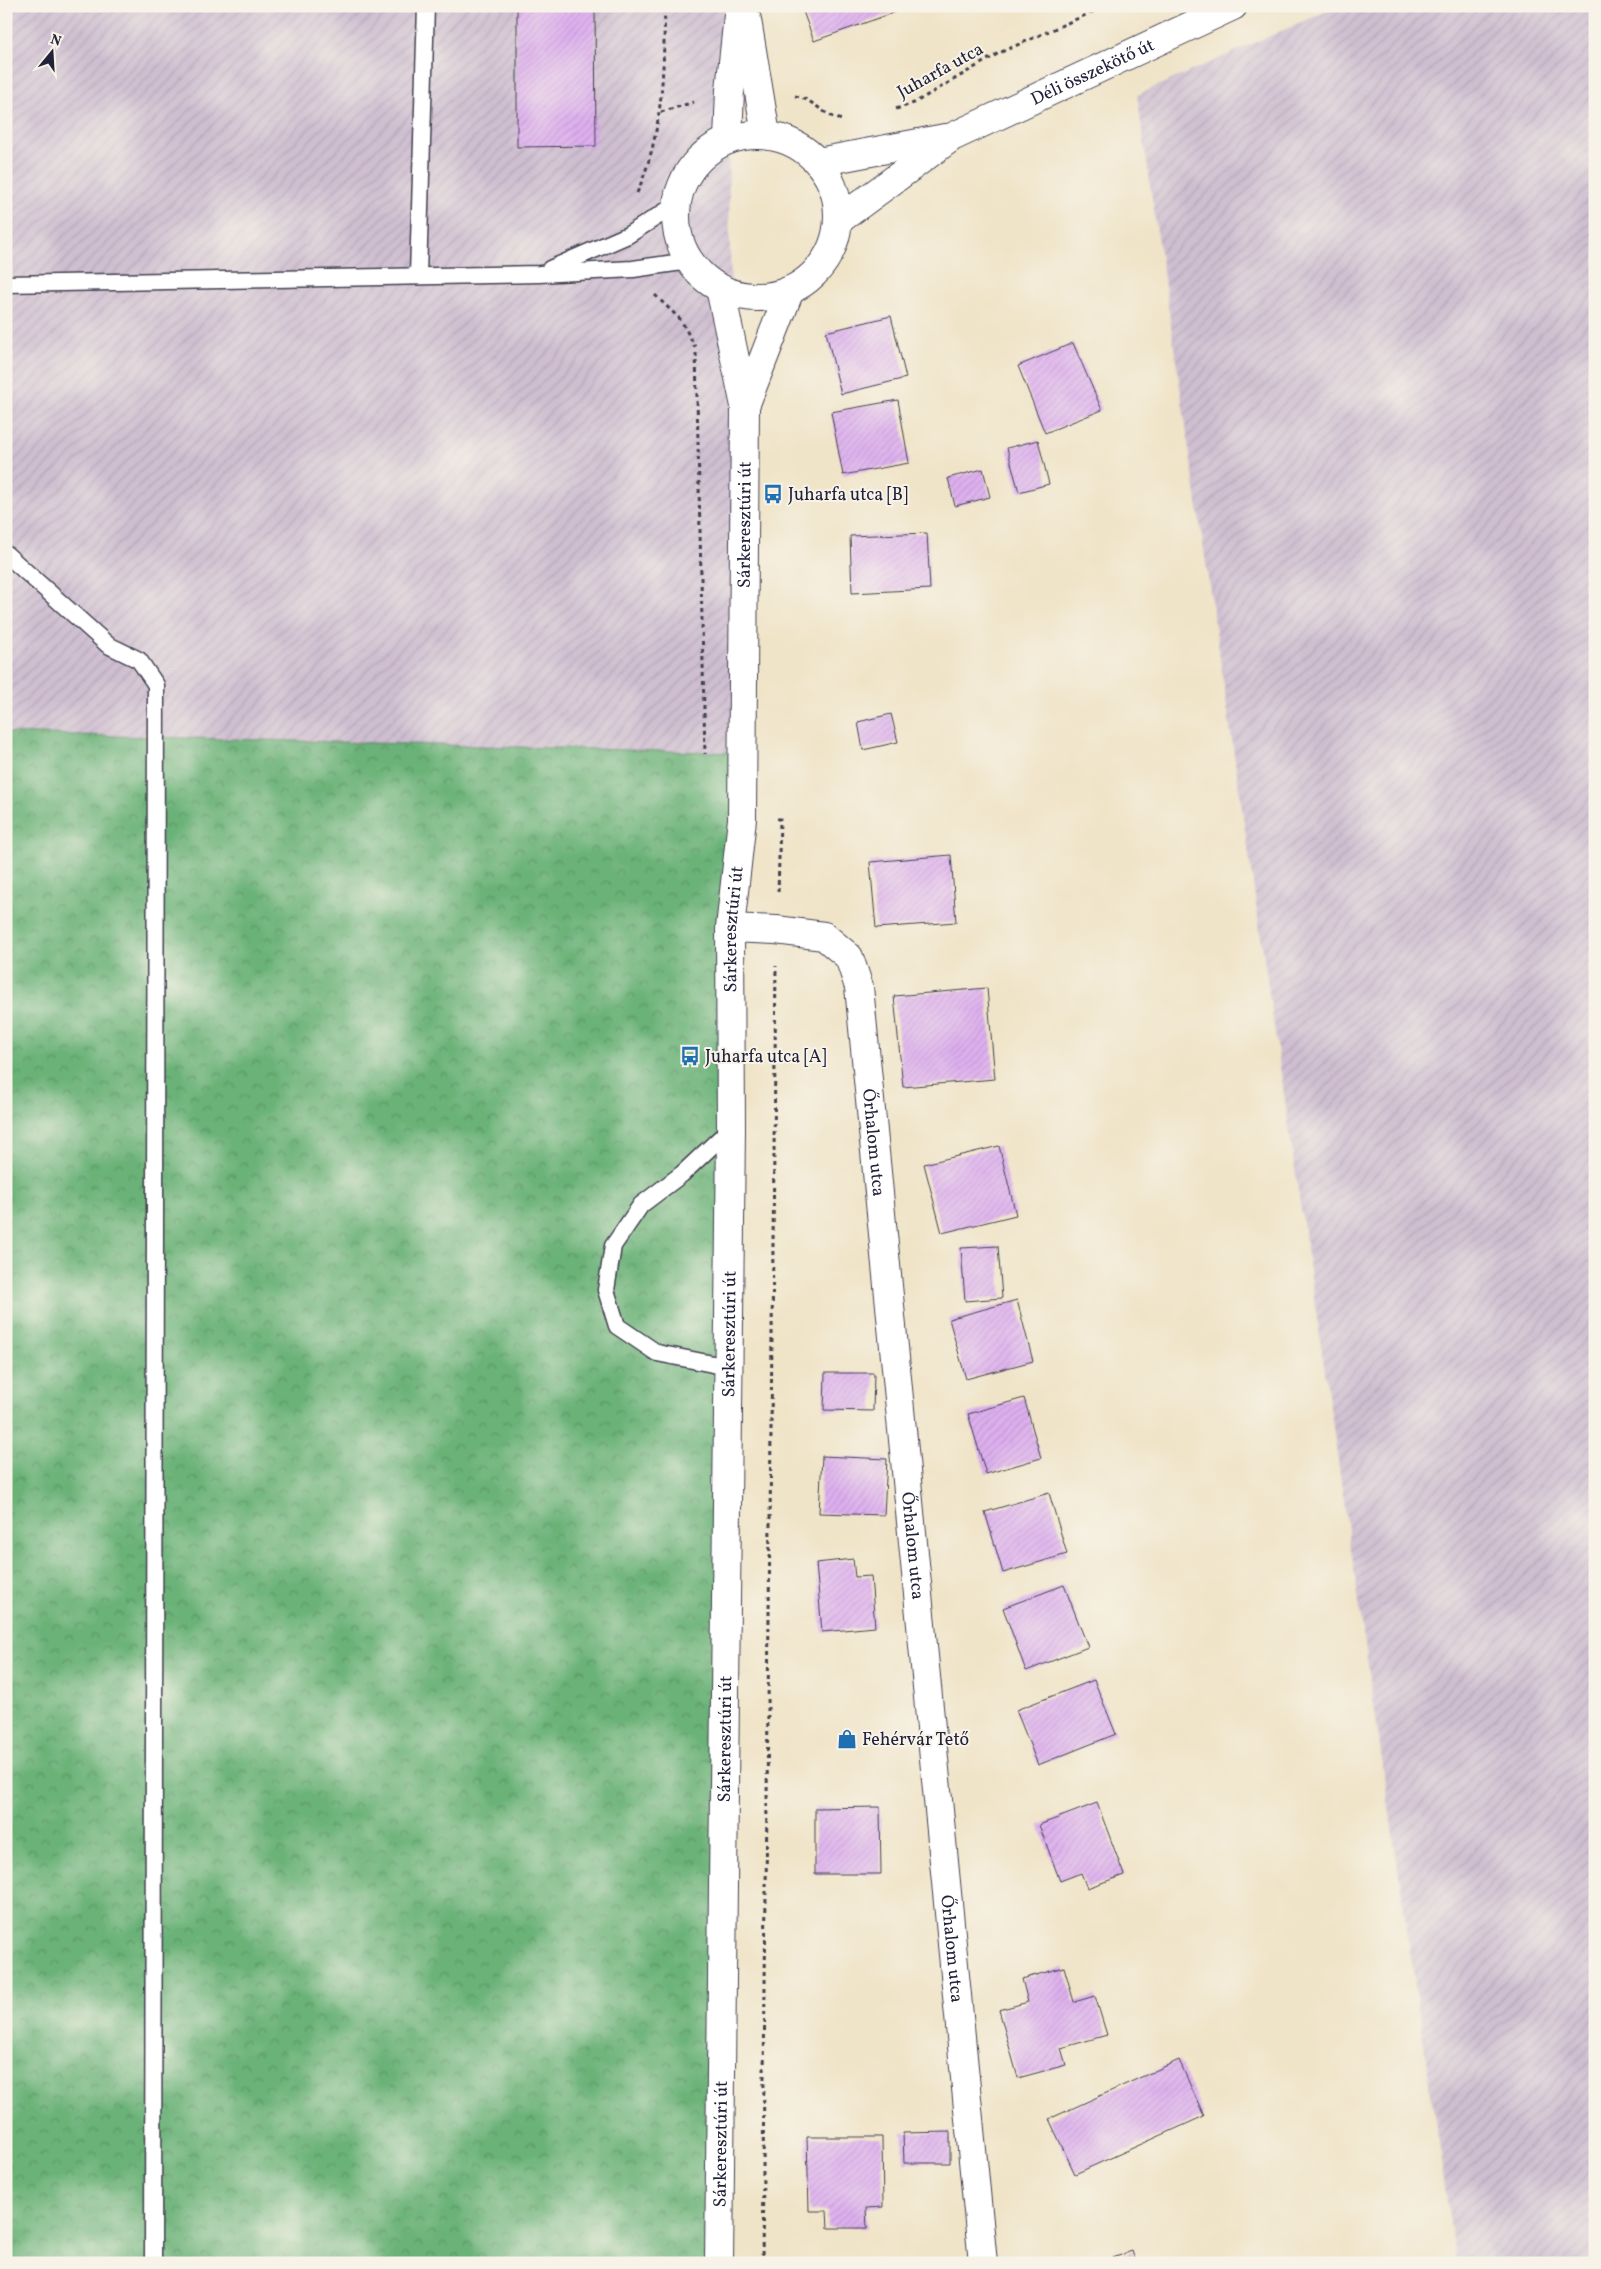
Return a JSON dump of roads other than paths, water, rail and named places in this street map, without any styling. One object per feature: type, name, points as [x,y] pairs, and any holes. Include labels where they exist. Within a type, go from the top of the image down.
[{"type":"main road","points":[[728,140],[730,90],[739,6]]},
{"type":"main road","points":[[744,6],[766,136]]},
{"type":"main road","name":"Déli összekötő út","points":[[838,220],[952,137],[1234,6]]},
{"type":"main road","points":[[747,136],[766,136],[794,144],[818,162],[834,190],[838,220],[832,250],[814,274],[790,290],[767,297],[743,296],[720,288],[703,277],[689,261],[678,234],[677,204],[683,184],[693,166],[709,150],[728,140],[747,136]]},
{"type":"main road","name":"Déli összekötő út","points":[[818,162],[952,137]]},
{"type":"main road","name":"Sárkeresztúri út","points":[[720,288],[745,406],[742,819],[730,928],[732,1128],[720,2263]]},
{"type":"main road","name":"Sárkeresztúri út","points":[[745,406],[790,290]]},
{"type":"main road","name":"Őrhalom utca","points":[[730,928],[776,930],[824,936],[849,957],[859,987],[983,2263]]},
{"type":"lane","points":[[418,276],[426,6]]},
{"type":"lane","points":[[539,274],[628,235],[677,204]]},
{"type":"lane","points":[[6,284],[539,274],[633,269],[689,261]]},
{"type":"lane","points":[[6,554],[108,645],[139,660],[156,685],[152,2263]]},
{"type":"lane","points":[[728,1367],[657,1353],[617,1326],[606,1290],[613,1246],[641,1205],[682,1174],[732,1128]]},
{"type":"place","name":"Juharfa utca [B]","points":[[773,494]]},
{"type":"place","name":"Juharfa utca [A]","points":[[690,1056]]},
{"type":"place","name":"Fehérvár Tető","points":[[847,1739]]}]
